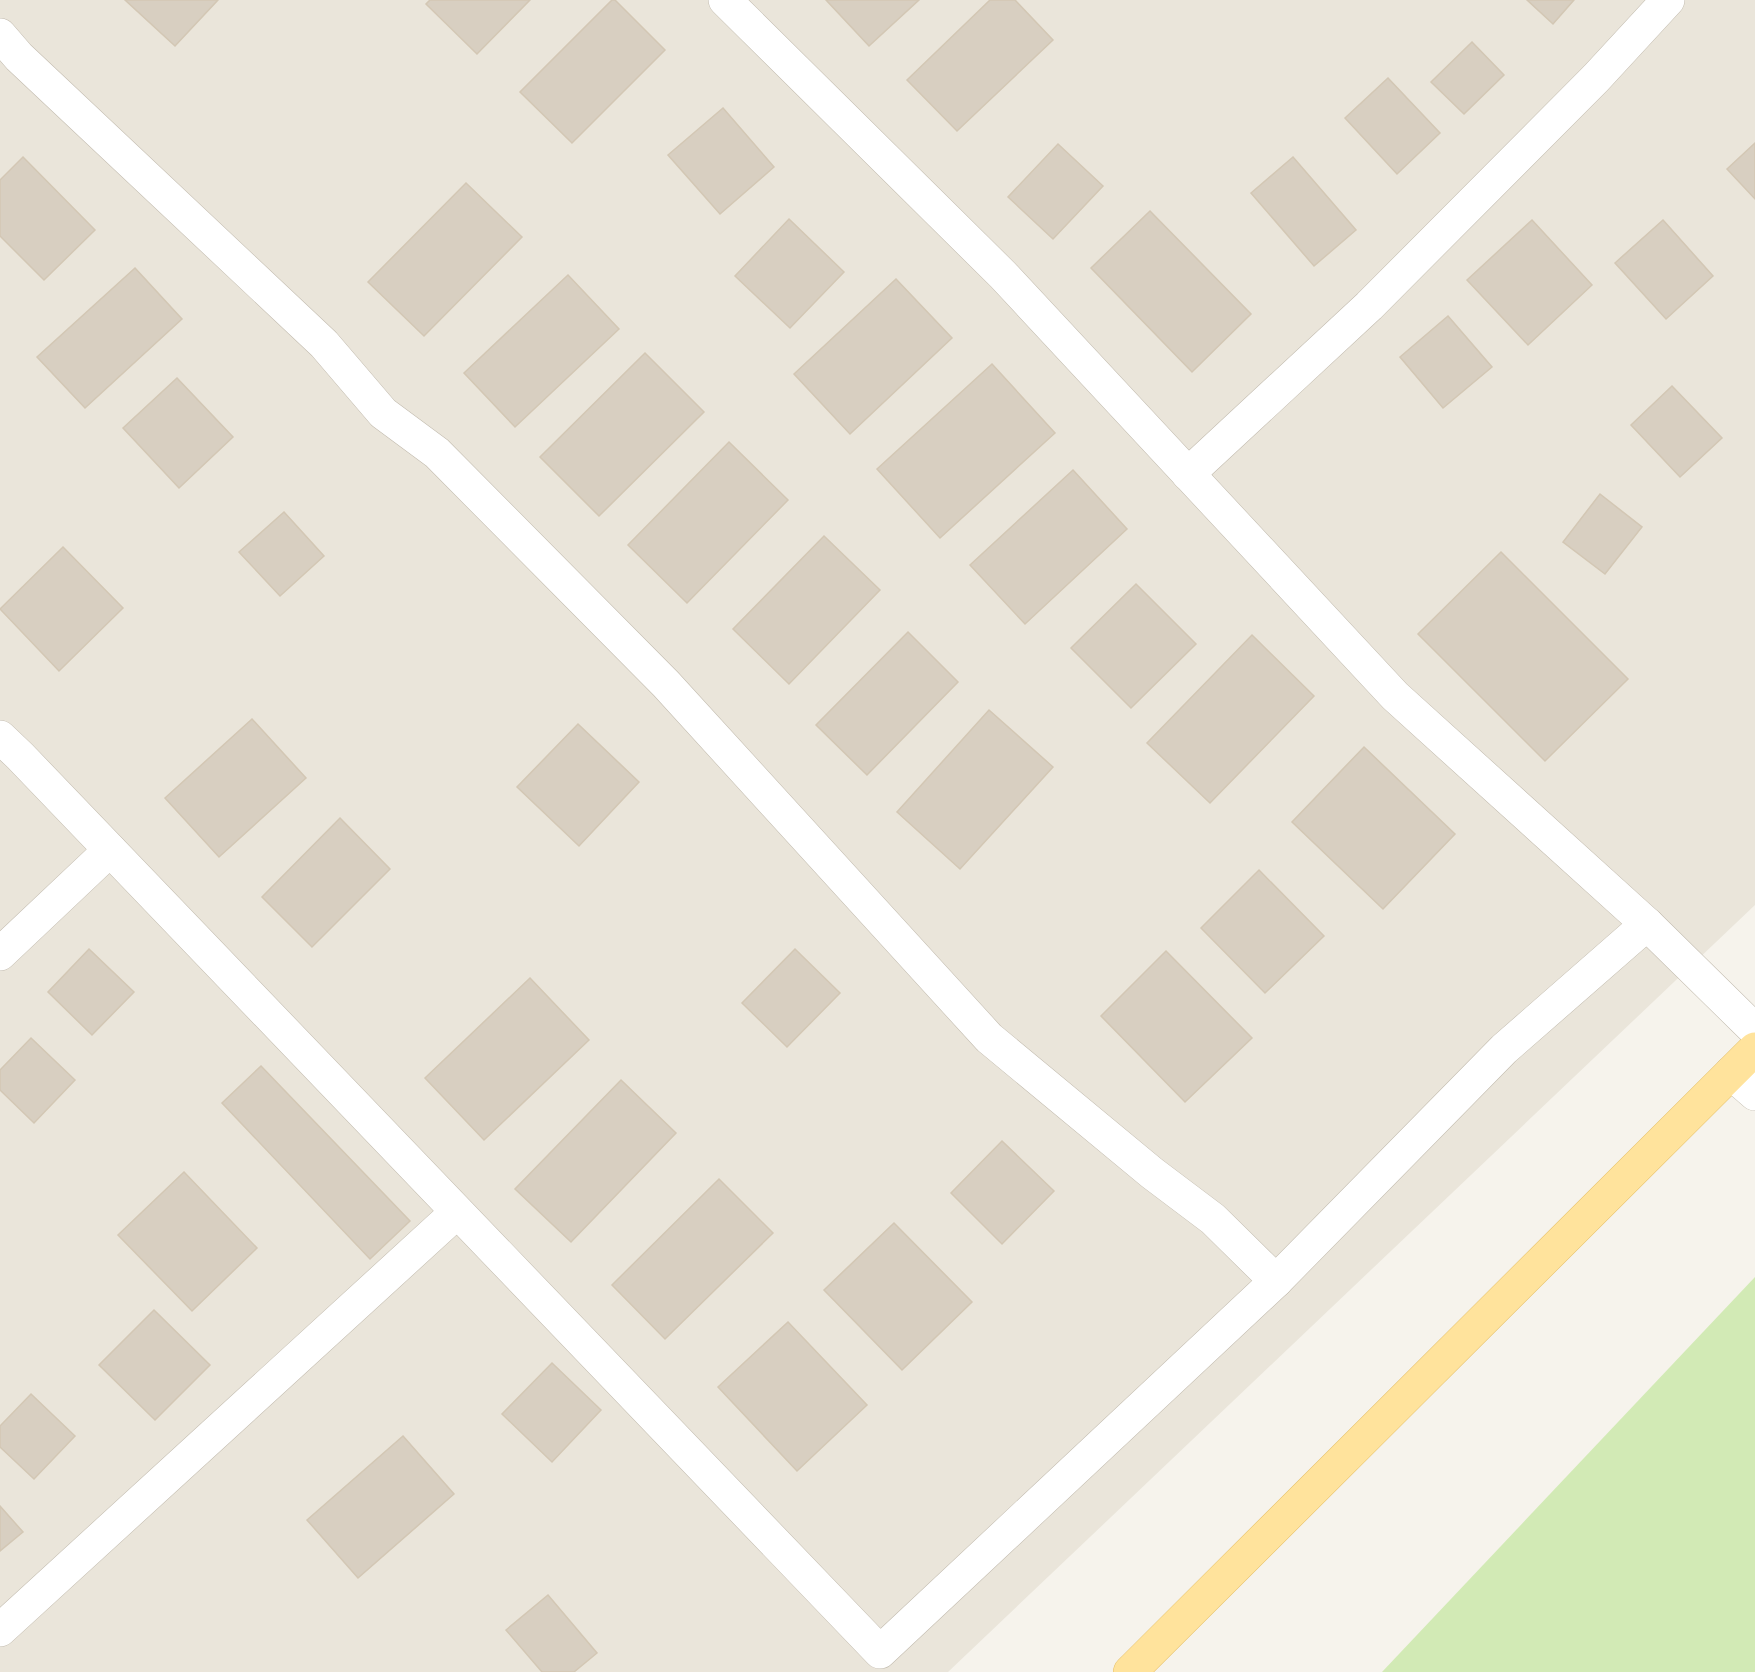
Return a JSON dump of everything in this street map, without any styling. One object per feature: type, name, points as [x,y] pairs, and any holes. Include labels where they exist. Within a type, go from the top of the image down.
[{"type":"main road","points":[[1130,1672],[1743,1084],[1755,1049]]},
{"type":"lane","points":[[725,0],[1003,275],[1395,696],[1647,924],[1755,1030]]},
{"type":"lane","points":[[1188,474],[1369,306],[1596,78],[1668,0]]},
{"type":"lane","points":[[0,35],[19,57],[324,344],[383,413],[436,453],[666,684],[989,1038],[1152,1173],[1213,1219],[1276,1281]]},
{"type":"lane","points":[[0,737],[457,1212],[870,1662],[1276,1281],[1503,1049],[1647,924]]},
{"type":"lane","points":[[0,954],[110,850]]},
{"type":"lane","points":[[0,1630],[457,1212]]},
{"type":"shaded area","points":[[0,0],[1755,0],[1755,905],[948,1672],[0,1672]]},
{"type":"green space","points":[[1755,1277],[1755,1672],[1382,1672]]},
{"type":"building","points":[[125,0],[218,0],[175,46]]},
{"type":"building","points":[[430,0],[530,0],[477,54],[426,4]]},
{"type":"building","points":[[612,0],[615,0],[665,50],[572,143],[520,92]]},
{"type":"building","points":[[826,0],[919,0],[869,46]]},
{"type":"building","points":[[990,0],[1015,0],[1053,40],[957,131],[907,80]]},
{"type":"building","points":[[1527,0],[1574,0],[1553,24]]},
{"type":"building","points":[[1472,42],[1504,75],[1464,114],[1431,82]]},
{"type":"building","points":[[1388,78],[1440,133],[1397,174],[1345,118]]},
{"type":"building","points":[[723,108],[774,167],[720,214],[668,155]]},
{"type":"building","points":[[1755,143],[1755,199],[1727,169]]},
{"type":"building","points":[[1058,144],[1103,186],[1053,239],[1008,197]]},
{"type":"building","points":[[23,157],[95,230],[44,280],[0,236],[0,180]]},
{"type":"building","points":[[1293,157],[1356,230],[1314,266],[1251,193]]},
{"type":"building","points":[[466,183],[522,237],[424,336],[368,282]]},
{"type":"building","points":[[1150,211],[1251,314],[1192,372],[1091,268]]},
{"type":"building","points":[[789,219],[844,272],[790,328],[735,276]]},
{"type":"building","points":[[1532,220],[1592,285],[1528,345],[1467,280]]},
{"type":"building","points":[[1663,220],[1713,276],[1666,319],[1615,263]]},
{"type":"building","points":[[135,268],[182,319],[85,408],[37,357]]},
{"type":"building","points":[[568,275],[619,329],[515,427],[464,373]]},
{"type":"building","points":[[896,279],[952,338],[850,434],[794,374]]},
{"type":"building","points":[[1448,316],[1492,367],[1443,408],[1400,357]]},
{"type":"building","points":[[645,353],[704,412],[599,516],[540,457]]},
{"type":"building","points":[[992,364],[1055,433],[940,538],[877,469]]},
{"type":"building","points":[[177,378],[233,437],[179,488],[123,428]]},
{"type":"building","points":[[1672,386],[1722,438],[1680,477],[1631,425]]},
{"type":"building","points":[[729,442],[788,500],[687,603],[628,545]]},
{"type":"building","points":[[1073,470],[1127,529],[1025,624],[970,565]]},
{"type":"building","points":[[1600,494],[1642,527],[1605,574],[1563,542]]},
{"type":"building","points":[[284,512],[324,556],[280,596],[239,552]]},
{"type":"building","points":[[824,536],[880,590],[789,684],[733,629]]},
{"type":"building","points":[[63,547],[123,608],[59,671],[0,609]]},
{"type":"building","points":[[1501,552],[1628,679],[1545,761],[1418,634]]},
{"type":"building","points":[[1136,584],[1196,644],[1131,708],[1071,648]]},
{"type":"building","points":[[908,632],[958,682],[867,775],[816,725]]},
{"type":"building","points":[[1252,635],[1314,696],[1210,803],[1147,743]]},
{"type":"building","points":[[989,710],[1053,767],[960,869],[897,812]]},
{"type":"building","points":[[252,719],[306,778],[219,857],[165,798]]},
{"type":"building","points":[[578,724],[639,782],[579,846],[517,787]]},
{"type":"building","points":[[1364,747],[1455,834],[1383,909],[1292,822]]},
{"type":"building","points":[[340,818],[390,869],[312,947],[262,897]]},
{"type":"building","points":[[1259,870],[1324,936],[1265,993],[1201,928]]},
{"type":"building","points":[[89,949],[134,992],[92,1035],[48,992]]},
{"type":"building","points":[[795,949],[840,993],[787,1047],[742,1003]]},
{"type":"building","points":[[1166,951],[1252,1038],[1185,1102],[1101,1016]]},
{"type":"building","points":[[530,978],[589,1040],[484,1140],[425,1078]]},
{"type":"building","points":[[31,1038],[75,1080],[34,1123],[0,1090],[0,1070]]},
{"type":"building","points":[[261,1066],[410,1221],[370,1259],[222,1103]]},
{"type":"building","points":[[621,1080],[676,1133],[571,1242],[515,1189]]},
{"type":"building","points":[[1002,1141],[1054,1191],[1002,1244],[951,1193]]},
{"type":"building","points":[[184,1172],[257,1248],[192,1311],[118,1235]]},
{"type":"building","points":[[719,1179],[773,1233],[665,1339],[612,1285]]},
{"type":"building","points":[[894,1223],[972,1302],[902,1370],[824,1290]]},
{"type":"building","points":[[154,1310],[210,1365],[155,1420],[99,1365]]},
{"type":"building","points":[[788,1322],[867,1405],[797,1471],[718,1387]]},
{"type":"building","points":[[552,1363],[601,1410],[552,1462],[502,1414]]},
{"type":"building","points":[[31,1394],[75,1436],[34,1479],[0,1447],[0,1426]]},
{"type":"building","points":[[403,1436],[454,1494],[358,1578],[307,1520]]},
{"type":"building","points":[[0,1506],[23,1532],[0,1551]]},
{"type":"building","points":[[548,1595],[597,1653],[574,1672],[542,1672],[506,1630]]}]
